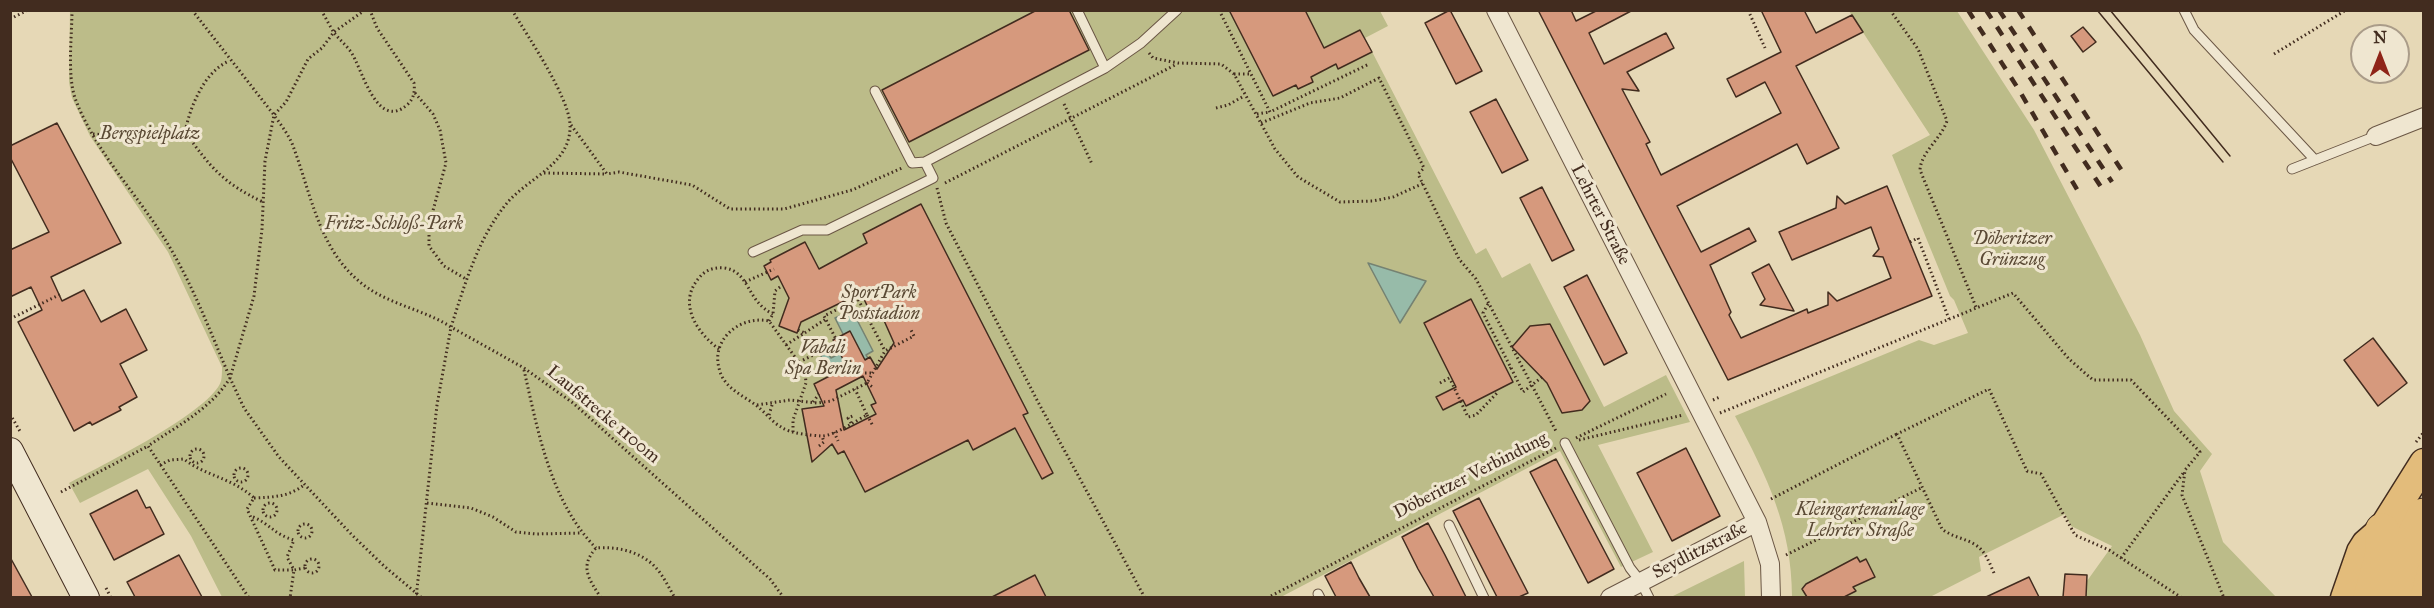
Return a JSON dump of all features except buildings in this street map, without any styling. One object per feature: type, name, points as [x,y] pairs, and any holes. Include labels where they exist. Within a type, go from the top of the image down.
[{"type":"highway","points":[[2393,597],[2414,560],[2424,515]]},
{"type":"highway","points":[[2370,597],[2382,554],[2382,530]]},
{"type":"main road","points":[[2345,597],[2361,552],[2366,544],[2382,530],[2422,444]]},
{"type":"main road","points":[[2414,560],[2416,597]]},
{"type":"street","name":"Lehrter Straße","points":[[1496,10],[1757,522],[1770,564],[1771,597]]},
{"type":"street","points":[[2376,136],[2424,117]]},
{"type":"street","points":[[10,452],[86,597]]},
{"type":"street","name":"Seydlitzstraße","points":[[1610,597],[1645,590],[1757,522]]},
{"type":"lane","points":[[1077,10],[1105,68]]},
{"type":"lane","points":[[874,91],[912,163],[925,162],[1105,68],[1140,43],[1177,10]]},
{"type":"lane","points":[[2184,10],[2194,30],[2315,160]]},
{"type":"lane","points":[[2292,169],[2376,136]]},
{"type":"lane","points":[[753,252],[802,230],[826,230],[933,178],[925,162]]},
{"type":"lane","points":[[1565,443],[1630,568],[1645,590]]},
{"type":"lane","points":[[1449,525],[1484,597]]},
{"type":"path","points":[[10,20],[28,10]]},
{"type":"path","points":[[72,10],[72,81],[75,97],[93,134],[184,271],[201,305],[243,408],[304,485],[384,566],[417,596],[422,597]]},
{"type":"path","points":[[192,10],[274,115]]},
{"type":"path","points":[[321,10],[334,32],[351,52],[373,99],[381,107],[401,109],[412,100],[414,93],[412,78],[382,35],[370,10]]},
{"type":"path","points":[[61,492],[148,446],[207,405],[224,388],[230,378],[254,296],[265,161],[274,115],[286,102],[308,59],[322,48],[334,32],[365,10]]},
{"type":"path","points":[[512,10],[562,98],[570,124],[608,174]]},
{"type":"path","points":[[1218,10],[1270,112]]},
{"type":"path","points":[[1748,10],[1765,48]]},
{"type":"path","points":[[1890,10],[1918,49],[1947,121],[1944,130],[1920,161],[1920,170],[1976,308]]},
{"type":"path","points":[[2274,54],[2346,10]]},
{"type":"path","points":[[1140,43],[1153,58],[1178,63],[1221,64],[1234,74],[1275,149],[1298,177],[1340,202],[1373,201],[1393,197],[1424,183]]},
{"type":"path","points":[[230,61],[214,71],[197,97],[189,112],[186,132],[207,164],[235,189],[263,202]]},
{"type":"path","points":[[1144,597],[1038,402],[946,223],[937,187],[1178,63]]},
{"type":"path","points":[[1257,114],[1270,112],[1369,64]]},
{"type":"path","points":[[1234,74],[1250,74]]},
{"type":"path","points":[[1261,123],[1310,103],[1340,98],[1379,78],[1424,168],[1418,174],[1459,259],[1476,279],[1552,426],[1565,443],[1666,394]]},
{"type":"path","points":[[1058,92],[1092,164]]},
{"type":"path","points":[[414,93],[433,114],[437,122],[446,163],[429,225],[429,246],[444,266],[466,279]]},
{"type":"path","points":[[1216,108],[1228,105],[1245,96]]},
{"type":"path","name":"Laufstrecke 1100m","points":[[274,115],[292,144],[318,222],[342,266],[365,286],[383,297],[451,327],[524,368],[573,403],[770,579],[784,597]]},
{"type":"path","points":[[417,596],[437,405],[451,327],[466,279],[490,226],[509,201],[544,173],[566,149],[570,124]]},
{"type":"path","points":[[93,134],[163,139],[186,132]]},
{"type":"path","points":[[544,173],[608,174],[619,172],[692,185],[730,209],[784,209],[852,190],[912,163]]},
{"type":"path","points":[[1910,242],[1918,238],[1949,319]]},
{"type":"path","points":[[719,349],[705,339],[691,314],[688,300],[692,286],[710,269],[722,267],[733,270],[742,277],[756,303],[772,314]]},
{"type":"path","points":[[745,282],[774,269]]},
{"type":"path","points":[[769,321],[775,291],[780,287]]},
{"type":"path","points":[[1702,413],[2013,293],[2069,359],[2093,380],[2131,380],[2200,452],[2121,558]]},
{"type":"path","points":[[10,319],[62,294]]},
{"type":"path","points":[[786,345],[826,319],[825,316],[858,299],[885,351]]},
{"type":"path","points":[[1488,303],[1483,313],[1509,369],[1523,392],[1542,377]]},
{"type":"path","points":[[793,432],[793,420],[806,383],[805,371],[769,321],[759,318],[735,326],[726,335],[719,349],[718,367],[724,380],[734,391],[756,405],[781,427],[793,432],[814,432],[822,436],[824,442],[819,446]]},
{"type":"path","points":[[800,362],[838,343],[826,319]]},
{"type":"path","points":[[756,405],[790,400],[813,403],[831,401],[867,383],[885,351],[914,336],[910,328]]},
{"type":"path","points":[[798,330],[805,333]]},
{"type":"path","points":[[524,368],[542,447],[571,515],[582,533],[596,548]]},
{"type":"path","points":[[865,373],[873,373]]},
{"type":"path","points":[[1440,383],[1451,379],[1468,417],[1476,415],[1497,393],[1496,391]]},
{"type":"path","points":[[867,383],[874,388]]},
{"type":"path","points":[[855,389],[873,426]]},
{"type":"path","points":[[1771,499],[1989,389],[2027,471],[2041,474],[2074,535],[2121,558],[2182,597]]},
{"type":"path","points":[[813,403],[819,394]]},
{"type":"path","points":[[853,405],[860,401]]},
{"type":"path","points":[[768,415],[773,402]]},
{"type":"path","name":"Döberitzer Verbindung","points":[[1267,597],[1565,443],[1702,413]]},
{"type":"path","points":[[851,423],[848,418],[855,414]]},
{"type":"path","points":[[822,436],[867,415]]},
{"type":"path","points":[[834,432],[838,441]]},
{"type":"path","points":[[1897,434],[1942,529],[1952,536],[1974,544],[1984,553],[1994,573]]},
{"type":"path","points":[[148,446],[249,597]]},
{"type":"path","points":[[198,449],[203,453],[204,458],[200,463],[194,464],[190,456],[198,449]]},
{"type":"path","points":[[160,465],[170,460],[184,459],[205,473],[236,483],[254,498],[282,497],[292,494],[304,485]]},
{"type":"path","points":[[238,469],[244,469],[248,473],[247,479],[242,483],[236,483],[234,473],[238,469]]},
{"type":"path","points":[[2185,470],[2182,495],[2224,597]]},
{"type":"path","points":[[1770,564],[1922,488]]},
{"type":"path","points":[[254,498],[247,509],[275,570],[305,568]]},
{"type":"path","points":[[270,502],[276,505],[278,511],[275,516],[266,516],[263,510],[265,505],[270,502]]},
{"type":"path","points":[[427,503],[471,508],[493,517],[516,532],[582,533]]},
{"type":"path","points":[[252,516],[280,536],[294,540]]},
{"type":"path","points":[[262,521],[266,516]]},
{"type":"path","points":[[302,525],[312,528],[310,537],[305,539],[299,536],[298,530],[302,525]]},
{"type":"path","points":[[290,597],[294,570],[287,557],[294,540],[299,536]]},
{"type":"path","points":[[601,597],[587,577],[587,564],[596,548],[610,546],[639,556],[657,568],[675,597]]},
{"type":"path","points":[[314,559],[319,563],[319,569],[314,573],[308,572],[305,568],[308,560],[314,559]]},
{"type":"green space","name":"SportPark Poststadion","points":[[70,10],[1380,11],[1388,26],[1365,38],[1476,254],[1486,248],[1502,278],[1530,263],[1604,407],[1666,375],[1690,422],[1598,445],[1653,552],[1621,567],[1560,451],[1279,598],[222,597],[191,536],[148,469],[80,503],[69,483],[128,452],[198,407],[213,393],[221,381],[222,369],[168,252],[90,136],[72,98],[69,82]]},
{"type":"green space","points":[[1849,11],[1957,11],[2034,130],[2140,335],[2174,411],[2212,454],[2200,471],[2223,542],[2276,597],[2086,597],[2087,581],[2112,546],[2071,526],[2065,514],[1979,557],[1981,571],[1930,597],[1792,597],[1788,548],[1776,503],[1735,416],[1919,340],[1934,345],[1968,333],[1954,300],[1950,296],[1892,155],[1930,135]]},
{"type":"green space","points":[[1744,561],[1745,597],[1671,597]]},
{"type":"shaded area","points":[[1368,263],[1426,281],[1400,323]]},
{"type":"shaded area","points":[[852,310],[873,351],[866,355],[868,358],[863,361],[860,357],[830,373],[821,356],[827,352],[831,358],[850,348],[835,318]]},
{"type":"tram line","points":[[2097,10],[2223,162]]},
{"type":"tram line","points":[[2110,10],[2230,156]]},
{"type":"railway","points":[[1968,10],[2019,90],[2082,198]]},
{"type":"railway","points":[[1986,10],[2101,187]]},
{"type":"railway","points":[[1999,10],[2112,182]]},
{"type":"railway","points":[[2018,10],[2124,174]]},
{"type":"park label","name":"Bergspielplatz","points":[[150,135]]},
{"type":"park label","name":"Fritz-Schloß-Park","points":[[394,225]]},
{"type":"park label","name":"Döberitzer Grünzug","points":[[2012,250]]},
{"type":"park label","name":"Vabali Spa Berlin","points":[[823,359]]},
{"type":"park label","name":"Kleingartenanlage Lehrter Straße","points":[[1860,521]]}]
